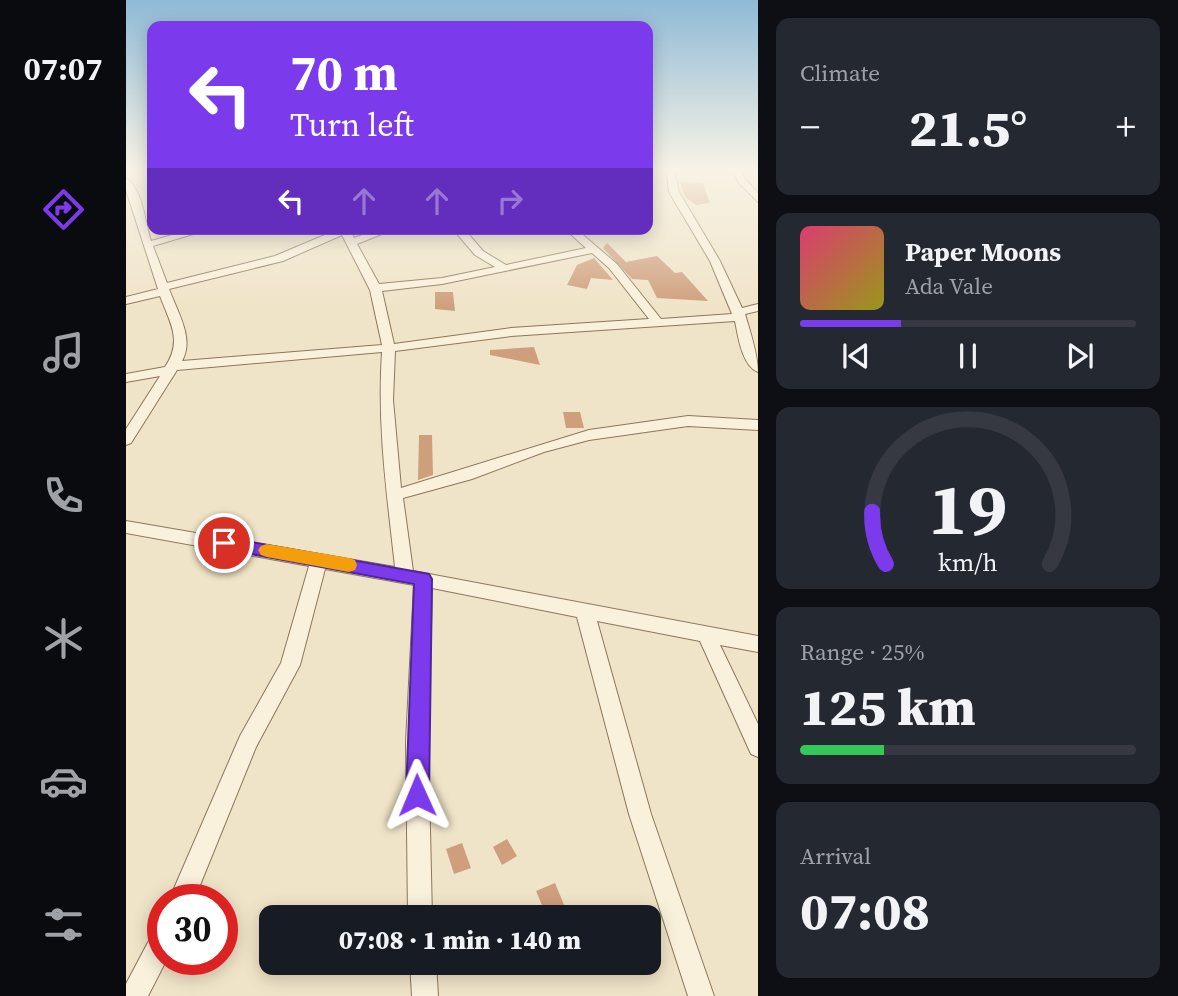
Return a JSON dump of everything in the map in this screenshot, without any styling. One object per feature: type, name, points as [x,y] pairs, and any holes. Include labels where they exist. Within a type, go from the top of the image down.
[{"type":"street","points":[[126,440],[180,354],[182,341],[139,214]]},
{"type":"street","points":[[687,214],[715,261],[740,320],[745,343],[758,368]]},
{"type":"street","points":[[148,245],[184,235]]},
{"type":"street","points":[[126,301],[284,258],[345,235]]},
{"type":"street","points":[[348,235],[374,288],[389,348],[386,400],[395,495],[414,577],[420,905]]},
{"type":"street","points":[[463,235],[479,253],[506,269]]},
{"type":"street","points":[[577,235],[631,286],[656,322]]},
{"type":"street","points":[[374,288],[406,286],[506,269],[593,250]]},
{"type":"street","points":[[126,378],[171,368],[389,348],[511,332],[656,322],[740,320],[758,307]]},
{"type":"street","points":[[740,320],[758,335]]},
{"type":"street","points":[[395,495],[467,475],[539,449],[589,435],[688,421],[758,425]]},
{"type":"street","points":[[126,527],[414,577],[758,644]]},
{"type":"street","points":[[188,884],[247,743],[290,665],[319,560]]},
{"type":"street","points":[[585,611],[640,814],[702,996]]},
{"type":"street","points":[[706,634],[758,747]]},
{"type":"street","points":[[134,996],[147,971]]},
{"type":"street","points":[[424,975],[425,996]]},
{"type":"building","points":[[607,243],[626,262],[657,256],[675,273],[682,272],[708,301],[657,298],[648,280],[632,279],[603,248]]},
{"type":"building","points":[[594,258],[613,280],[591,278],[587,289],[567,285],[577,265]]},
{"type":"building","points":[[435,292],[453,292],[455,311],[435,309]]},
{"type":"building","points":[[534,347],[540,365],[490,355],[490,350]]},
{"type":"building","points":[[563,412],[580,412],[584,428],[566,428]]},
{"type":"building","points":[[419,435],[432,435],[433,475],[418,480]]},
{"type":"building","points":[[507,839],[517,856],[502,865],[493,847]]},
{"type":"building","points":[[462,843],[471,868],[454,874],[446,849]]},
{"type":"building","points":[[555,883],[564,905],[542,905],[536,891]]},
{"type":"slow traffic","points":[[267,550],[349,565]]},
{"type":"route","points":[[224,543],[423,579],[417,795]]}]
